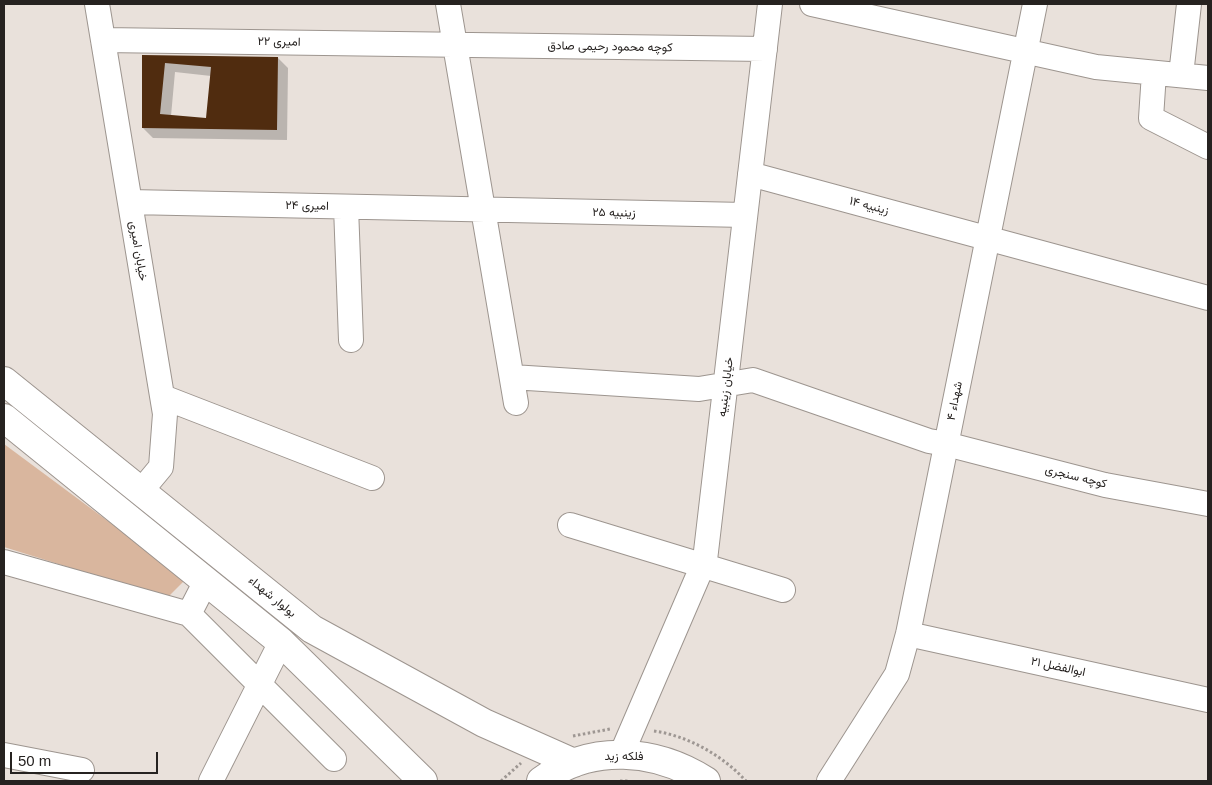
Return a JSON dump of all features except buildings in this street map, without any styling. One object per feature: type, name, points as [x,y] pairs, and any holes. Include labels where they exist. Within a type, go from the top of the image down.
[{"type":"main road","name":"بولوار شهداء","points":[[4,380],[312,629],[484,723],[574,763]]},
{"type":"main road","points":[[4,418],[281,642],[423,781]]},
{"type":"main road","name":"فلکه زید","points":[[541,781],[558,770],[574,763],[621,754],[652,757],[666,761],[694,773],[706,781]]},
{"type":"street","name":"خیابان امیری","points":[[97,4],[165,414],[161,467],[141,492]]},
{"type":"street","points":[[448,4],[516,403]]},
{"type":"street","name":"خیابان زینبیه","points":[[621,754],[703,566],[707,550],[770,4]]},
{"type":"street","points":[[812,4],[1025,53],[1096,67],[1208,78]]},
{"type":"street","name":"شهداء ۴","points":[[829,781],[897,674],[908,634],[1035,4]]},
{"type":"street","points":[[1181,76],[1189,4]]},
{"type":"street","name":"امیری ۲۲","points":[[103,40],[455,45]]},
{"type":"street","name":"کوچه محمود رحیمی صادق","points":[[455,45],[765,49]]},
{"type":"street","points":[[1154,73],[1151,118],[1208,147]]},
{"type":"street","name":"زینبیه ۱۴","points":[[750,174],[1208,298]]},
{"type":"street","name":"امیری ۲۴","points":[[130,202],[483,210]]},
{"type":"street","points":[[346,207],[351,340]]},
{"type":"street","name":"زینبیه ۲۵","points":[[483,210],[745,216]]},
{"type":"street","name":"کوچه سنجری","points":[[512,377],[698,389],[753,380],[929,442],[946,444],[1105,485],[1208,504]]},
{"type":"street","points":[[163,397],[372,478]]},
{"type":"street","points":[[570,525],[783,590]]},
{"type":"street","points":[[4,562],[189,614],[334,759]]},
{"type":"street","points":[[189,614],[206,581]]},
{"type":"street","name":"ابوالفضل ۲۱","points":[[908,634],[1208,700]]},
{"type":"street","points":[[211,781],[281,642]]},
{"type":"street","points":[[4,755],[82,770]]},
{"type":"path","points":[[620,781],[629,781]]},
{"type":"shaded area","points":[[4,444],[186,579],[167,598],[4,547]]}]
